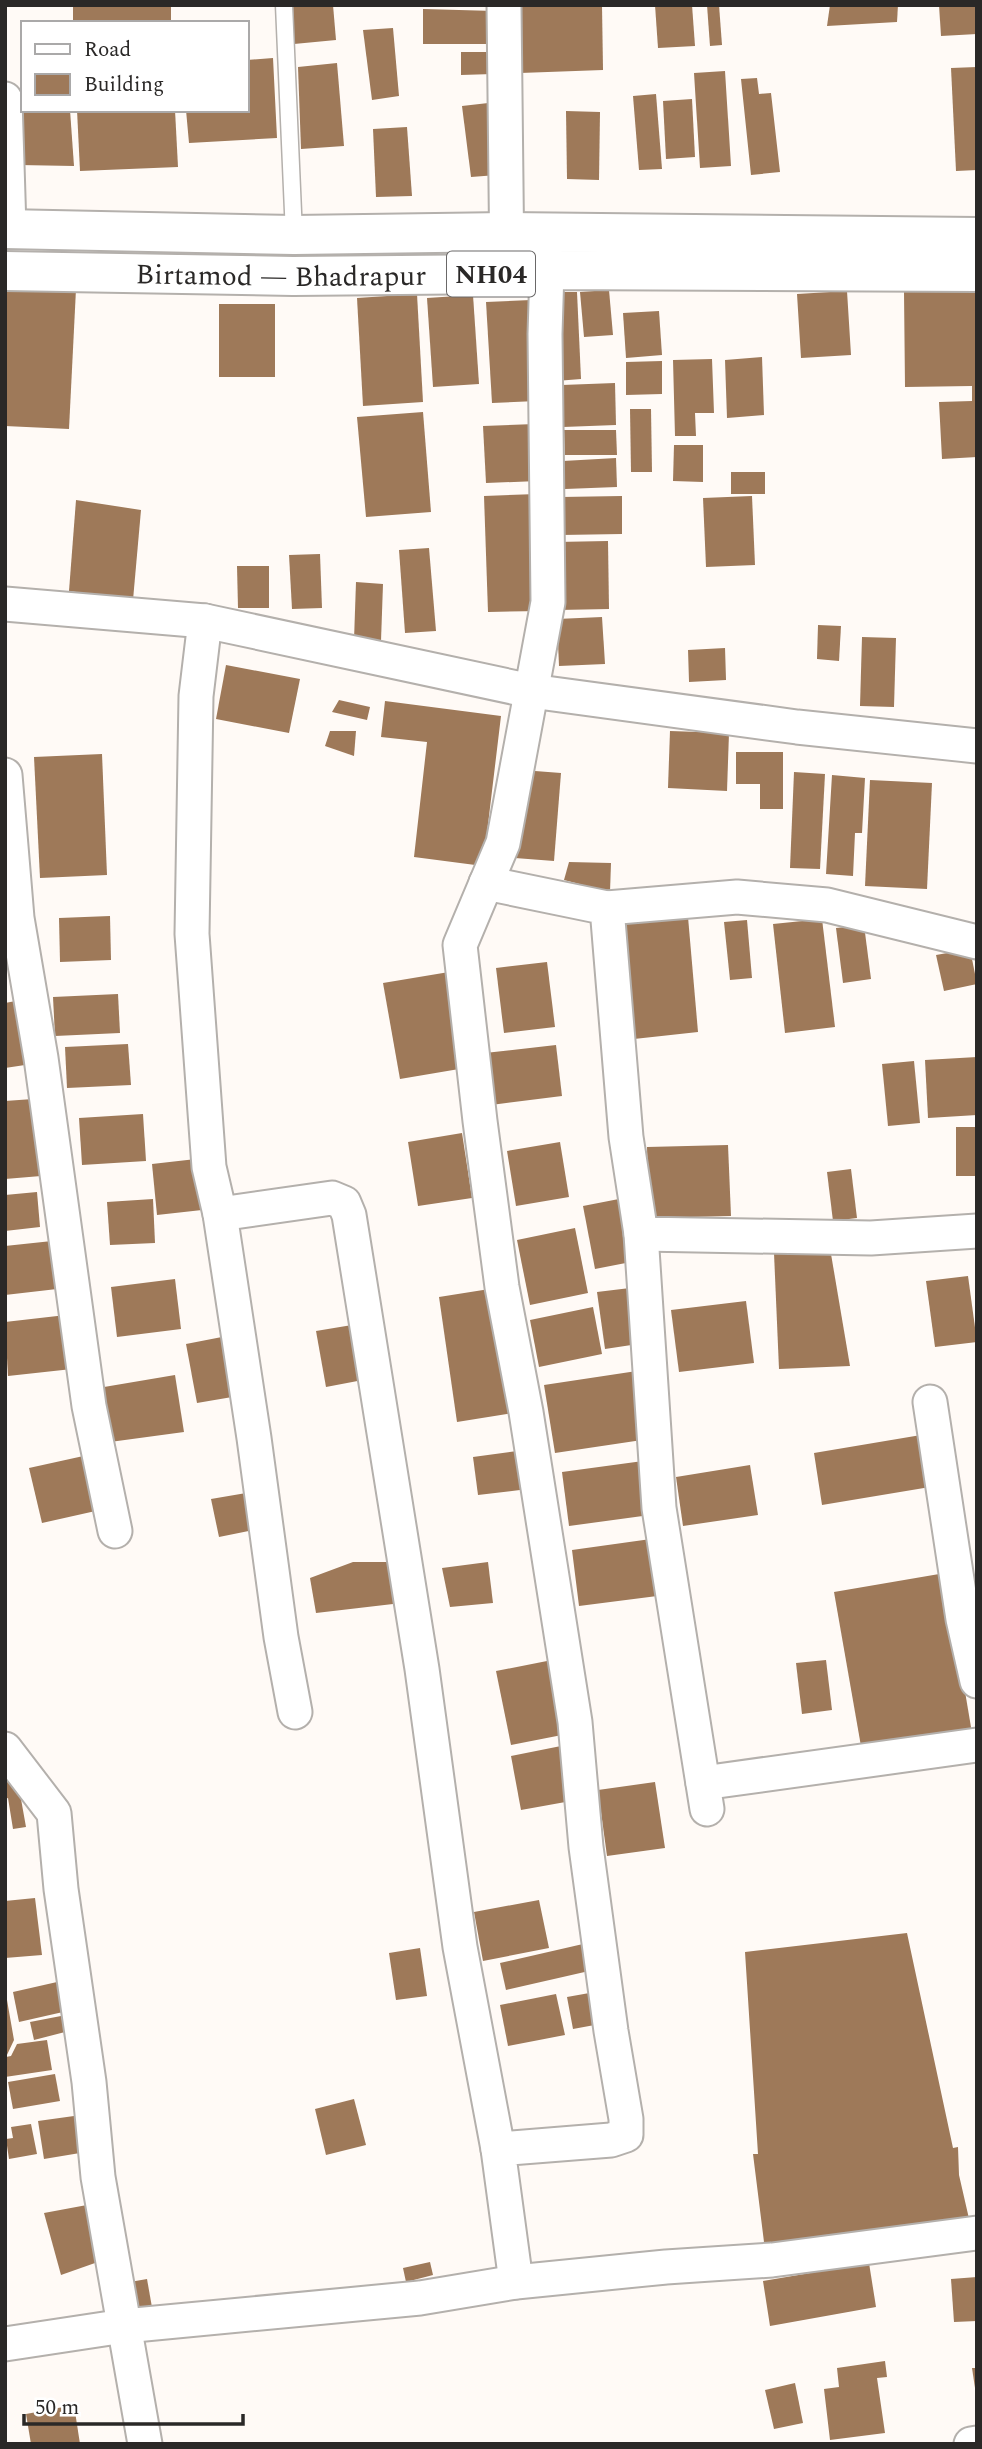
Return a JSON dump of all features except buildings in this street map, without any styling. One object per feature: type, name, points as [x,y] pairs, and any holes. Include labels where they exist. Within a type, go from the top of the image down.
[{"type":"main road","name":"Birtamod — Bhadrapur","points":[[7,229],[294,235],[532,245],[977,272]]},
{"type":"main road","name":"Birtamod — Bhadrapur","points":[[5,271],[292,276],[507,274],[532,245],[977,237]]},
{"type":"street","points":[[498,2149],[611,2140],[626,2135],[626,2119],[586,1847],[575,1722],[526,1412],[502,1287],[460,945],[503,844],[548,602],[545,334],[504,5]]},
{"type":"street","points":[[5,99],[7,229]]},
{"type":"street","points":[[5,604],[205,621],[531,691],[797,727],[977,746]]},
{"type":"street","points":[[205,621],[196,696],[192,934],[209,1167],[220,1214],[281,1637],[295,1712]]},
{"type":"street","points":[[5,775],[17,918],[41,1058],[89,1406],[115,1531]]},
{"type":"street","points":[[486,883],[607,908],[737,897],[814,904],[977,942]]},
{"type":"street","points":[[607,908],[626,1137],[641,1234],[659,1508],[705,1796],[977,1745]]},
{"type":"street","points":[[220,1214],[332,1198],[344,1203],[349,1215],[422,1669],[460,1947],[498,2149],[516,2282]]},
{"type":"street","points":[[641,1234],[872,1238],[977,1231]]},
{"type":"street","points":[[930,1402],[963,1619],[977,1681]]},
{"type":"street","points":[[5,1749],[54,1813],[61,1889],[89,2082],[98,2178],[145,2444]]},
{"type":"street","points":[[5,2344],[124,2326],[420,2298],[516,2282],[666,2267],[772,2260],[977,2233]]},
{"type":"street","points":[[971,2444],[977,2443]]},
{"type":"lane","points":[[284,5],[294,235]]}]
